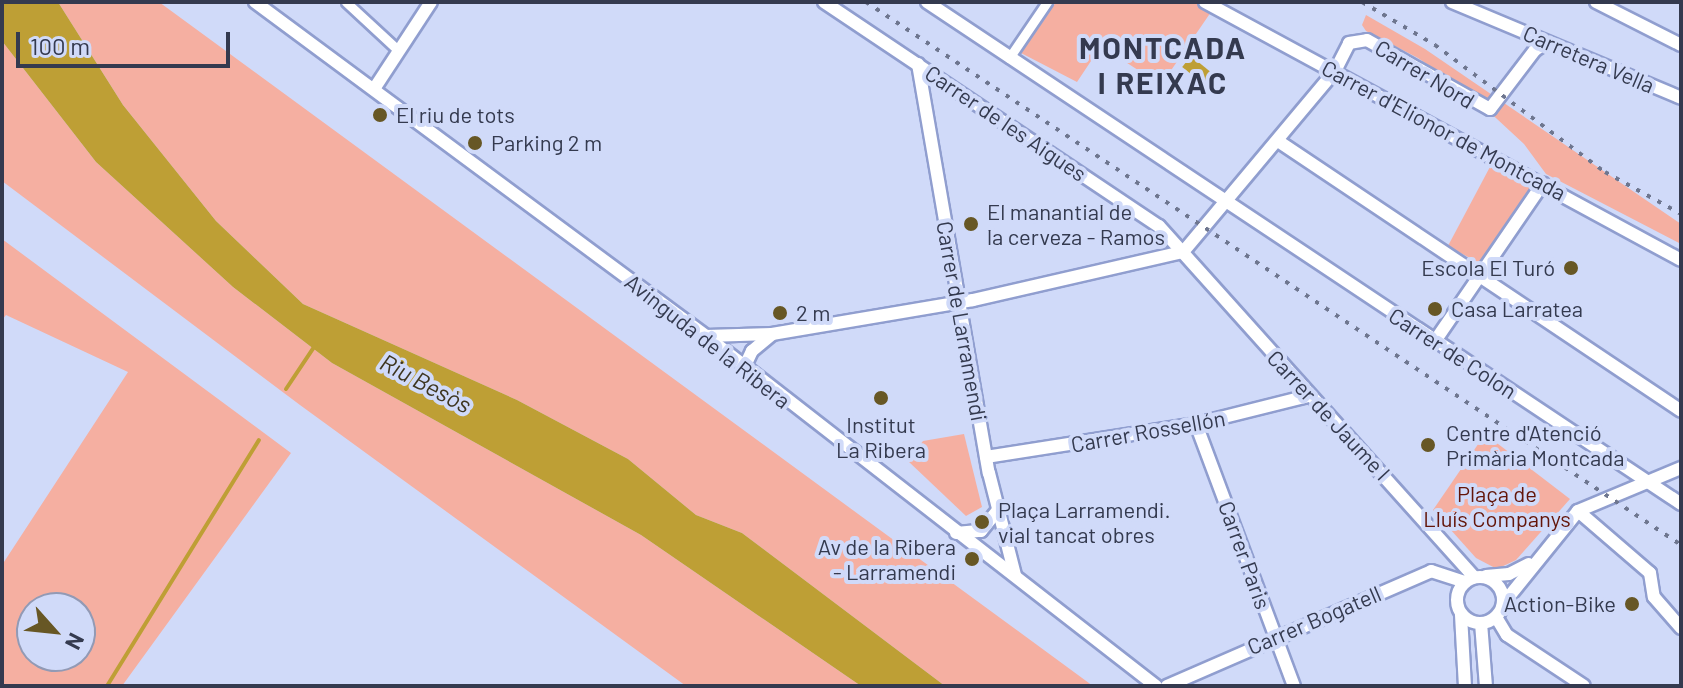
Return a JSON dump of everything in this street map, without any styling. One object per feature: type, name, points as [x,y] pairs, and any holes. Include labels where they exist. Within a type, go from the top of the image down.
[{"type":"street","name":"Avinguda de la Ribera","points":[[255,2],[706,336],[1156,686]]},
{"type":"street","points":[[346,2],[399,51]]},
{"type":"street","points":[[374,89],[431,2]]},
{"type":"street","name":"Carrer de les Aigues","points":[[824,2],[1159,226],[1183,252]]},
{"type":"street","name":"Carrer de Colon","points":[[927,2],[1224,203],[1681,504]]},
{"type":"street","points":[[944,14],[952,2]]},
{"type":"street","points":[[1009,58],[1047,2]]},
{"type":"street","name":"Carrer d'Elionor de Montcada","points":[[1205,2],[1681,260]]},
{"type":"street","name":"Carretera Vella","points":[[1452,2],[1681,98]]},
{"type":"street","points":[[1596,2],[1681,45]]},
{"type":"street","name":"Carrer Nord","points":[[1335,71],[1349,43],[1367,40],[1490,109],[1535,50],[1547,42]]},
{"type":"street","name":"Carrer de Larramendi","points":[[918,64],[986,457],[1015,576]]},
{"type":"street","points":[[706,336],[772,334],[958,301],[1183,252],[1335,71]]},
{"type":"street","points":[[1278,141],[1681,411]]},
{"type":"street","points":[[1435,341],[1543,183]]},
{"type":"street","name":"Carrer de Jaume I","points":[[1183,252],[1308,396],[1474,578]]},
{"type":"street","points":[[744,368],[752,351],[772,334]]},
{"type":"street","name":"Carrer Rossellón","points":[[986,457],[1196,424],[1308,396]]},
{"type":"street","name":"Carrer Paris","points":[[1196,424],[1294,686]]},
{"type":"street","points":[[1461,615],[1481,623],[1496,617],[1535,560],[1578,511],[1681,468]]},
{"type":"street","points":[[956,533],[981,531],[998,510]]},
{"type":"street","points":[[1578,511],[1650,573],[1654,597],[1681,628]]},
{"type":"street","points":[[1465,686],[1457,595],[1474,578],[1509,574],[1535,560]]},
{"type":"street","name":"Carrer Bogatell","points":[[1167,686],[1275,636],[1431,571],[1474,578]]},
{"type":"street","points":[[1474,578],[1497,584],[1503,604]]},
{"type":"street","points":[[1496,617],[1507,635],[1584,686]]},
{"type":"street","points":[[1481,623],[1486,686]]},
{"type":"green space","points":[[58,2],[159,2],[1093,686],[945,686],[742,533],[696,515],[628,459],[517,400],[303,304],[216,221],[123,105]]},
{"type":"green space","points":[[1056,2],[1194,2],[1211,12],[1161,85],[1101,46],[1077,82],[1021,53]]},
{"type":"green space","points":[[1366,15],[1425,49],[1681,224],[1681,244],[1546,174],[1524,144],[1470,94],[1418,58],[1366,31],[1362,25]]},
{"type":"green space","points":[[2,41],[96,162],[233,287],[332,363],[641,535],[861,686],[686,686],[300,405],[2,181]]},
{"type":"green space","points":[[1491,165],[1532,187],[1489,268],[1448,246]]},
{"type":"green space","points":[[2,239],[291,453],[122,686],[2,686],[2,565],[128,372],[6,315],[2,320]]},
{"type":"green space","points":[[964,434],[982,507],[966,516],[908,461],[923,441]]},
{"type":"green space","name":"Plaça de Lluís Companys","points":[[1485,434],[1570,499],[1516,560],[1497,569],[1476,558],[1433,510]]},
{"type":"water","name":"Riu Besòs","points":[[2,2],[58,2],[123,105],[216,221],[303,304],[517,400],[628,459],[696,515],[742,533],[945,686],[861,686],[641,535],[332,363],[233,287],[96,162],[2,41]]},
{"type":"water","points":[[1191,56],[1216,76],[1207,87],[1182,67]]},
{"type":"waterway","points":[[286,389],[316,344]]},
{"type":"waterway","points":[[107,686],[259,440]]},
{"type":"railway","points":[[866,2],[1681,545]]},
{"type":"railway","points":[[1362,2],[1435,45],[1605,172],[1681,214]]},
{"type":"place","name":"El riu de tots","points":[[380,115]]},
{"type":"place","name":"Parking 2 m","points":[[475,143]]},
{"type":"place","name":"El manantial de la cerveza - Ramos","points":[[971,224]]},
{"type":"place","name":"Escola El Turó","points":[[1571,268]]},
{"type":"place","name":"Casa Larratea","points":[[1435,309]]},
{"type":"place","name":"2 m","points":[[780,313]]},
{"type":"place","name":"Institut La Ribera","points":[[881,398]]},
{"type":"place","name":"Centre d'Atenció Primària Montcada","points":[[1428,445]]},
{"type":"place","name":"Plaça Larramendi. vial tancat obres","points":[[982,522]]},
{"type":"place","name":"Av de la Ribera - Larramendi","points":[[972,559]]},
{"type":"place","name":"Action-Bike","points":[[1632,604]]},
{"type":"district","name":"MONTCADA I REIXAC","points":[[1163,64]]}]
